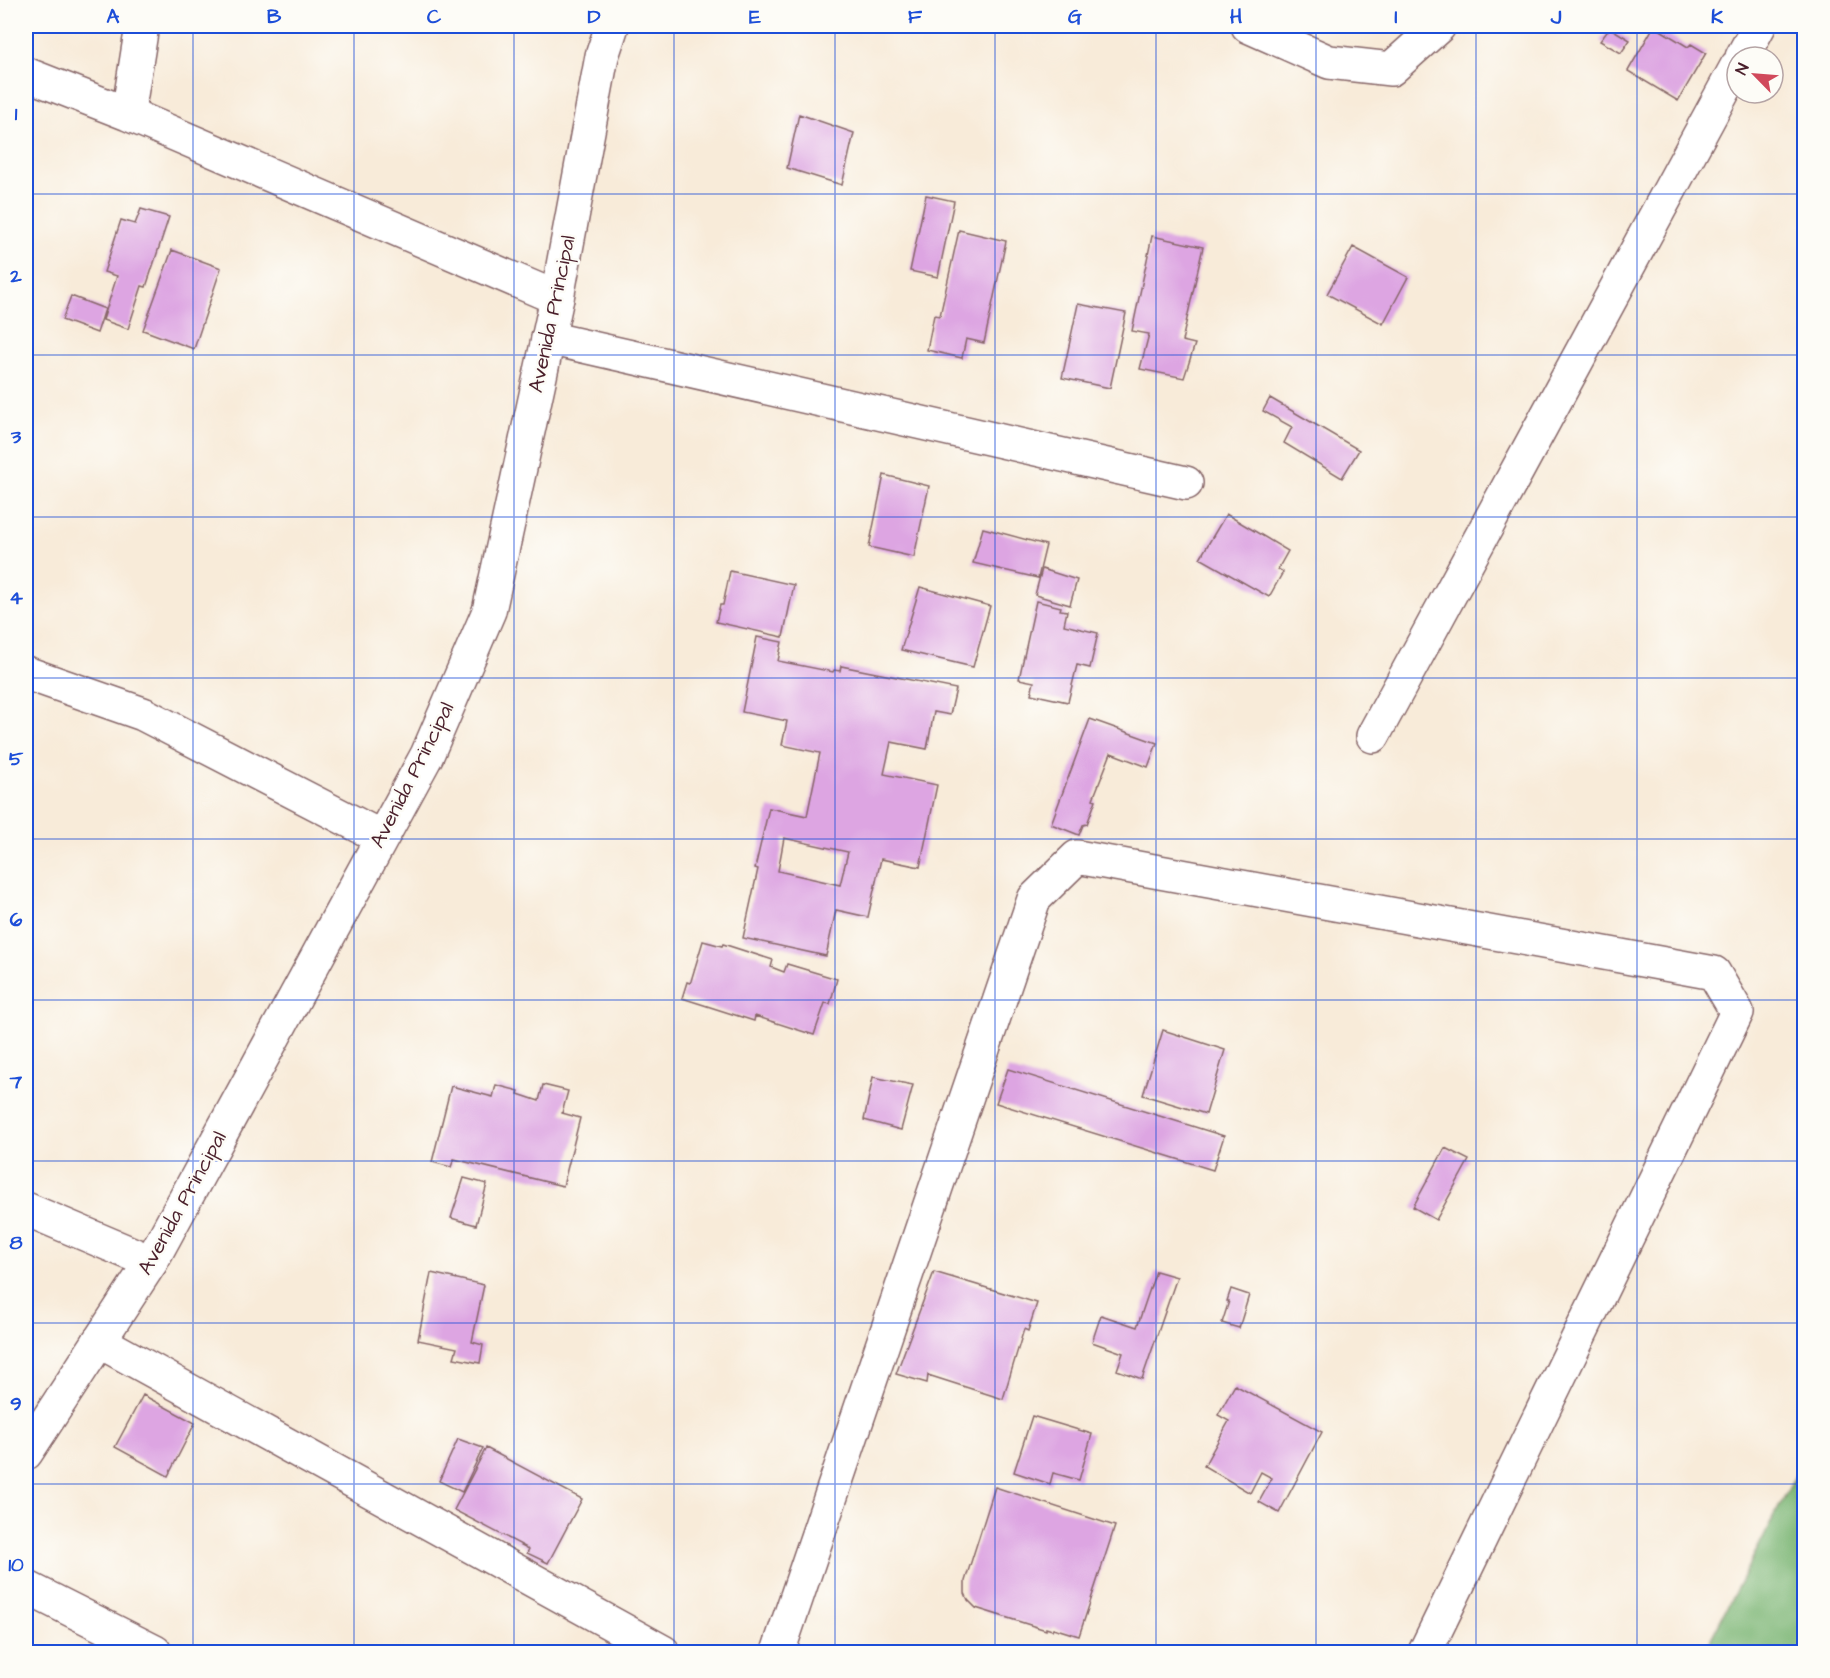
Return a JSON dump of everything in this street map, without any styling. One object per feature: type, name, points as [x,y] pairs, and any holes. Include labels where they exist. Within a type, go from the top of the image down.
[{"type":"street","points":[[128,114],[142,26]]},
{"type":"street","name":"Avenida Principal","points":[[26,1453],[151,1262],[427,755],[489,611],[557,298],[602,56],[612,26]]},
{"type":"street","points":[[1248,26],[1329,62],[1391,69],[1439,26]]},
{"type":"street","points":[[1749,45],[1759,26]]},
{"type":"street","points":[[26,74],[128,114],[557,298]]},
{"type":"street","points":[[1373,736],[1725,88]]},
{"type":"street","points":[[548,338],[1186,483]]},
{"type":"street","points":[[26,673],[143,714],[381,837]]},
{"type":"street","points":[[778,1653],[1034,899],[1077,857],[1714,974],[1737,1012],[1425,1653]]},
{"type":"street","points":[[26,1209],[151,1262]]},
{"type":"street","points":[[99,1341],[663,1653]]},
{"type":"street","points":[[26,1587],[155,1653]]},
{"type":"green space","points":[[1804,1459],[1804,1652],[1704,1652]]},
{"type":"building","points":[[1654,26],[1688,47],[1691,44],[1706,53],[1678,101],[1628,71]]},
{"type":"building","points":[[1610,28],[1630,40],[1621,53],[1600,41]]},
{"type":"building","points":[[799,114],[854,133],[842,185],[787,168]]},
{"type":"building","points":[[926,195],[954,201],[938,277],[910,271]]},
{"type":"building","points":[[141,209],[169,217],[146,287],[142,286],[128,329],[103,320],[117,276],[104,272],[121,220],[135,224]]},
{"type":"building","points":[[959,230],[1006,241],[984,343],[966,339],[962,358],[927,350],[934,315],[940,316]]},
{"type":"building","points":[[1152,236],[1203,247],[1182,341],[1195,344],[1184,378],[1140,369],[1149,334],[1132,331]]},
{"type":"building","points":[[1353,247],[1408,277],[1383,324],[1327,294]]},
{"type":"building","points":[[172,250],[221,268],[194,349],[143,330]]},
{"type":"building","points":[[71,296],[105,309],[97,333],[62,320]]},
{"type":"building","points":[[1078,304],[1126,313],[1110,388],[1062,378]]},
{"type":"building","points":[[1270,398],[1359,450],[1342,478],[1284,443],[1292,427],[1263,411]]},
{"type":"building","points":[[884,475],[929,486],[914,557],[869,547]]},
{"type":"building","points":[[1226,514],[1288,551],[1278,569],[1283,572],[1269,597],[1200,558]]},
{"type":"building","points":[[983,528],[1046,545],[1038,578],[973,563]]},
{"type":"building","points":[[1042,569],[1077,580],[1070,605],[1035,595]]},
{"type":"building","points":[[730,571],[794,585],[783,637],[716,622],[720,605],[723,605]]},
{"type":"building","points":[[920,587],[990,606],[973,667],[901,650]]},
{"type":"building","points":[[1036,601],[1061,607],[1060,610],[1067,611],[1064,625],[1098,633],[1090,668],[1077,665],[1068,702],[1031,694],[1034,682],[1019,679]]},
{"type":"building","points":[[757,637],[782,642],[778,661],[833,672],[834,670],[840,671],[841,666],[956,689],[950,715],[934,712],[927,749],[891,742],[884,774],[937,785],[920,867],[881,859],[868,917],[836,910],[826,956],[743,938],[758,869],[755,868],[769,808],[807,816],[820,753],[782,745],[787,721],[742,712]],"holes":[[[784,838],[848,852],[840,885],[778,871]]]},
{"type":"building","points":[[1090,719],[1157,743],[1148,767],[1111,753],[1093,799],[1096,800],[1087,824],[1083,825],[1079,835],[1051,824]]},
{"type":"building","points":[[703,941],[722,946],[723,944],[773,960],[771,967],[784,972],[787,964],[837,979],[830,1004],[825,1003],[814,1035],[755,1016],[754,1021],[682,998],[687,982],[691,981]]},
{"type":"building","points":[[1163,1030],[1225,1050],[1206,1114],[1143,1095]]},
{"type":"building","points":[[1008,1069],[1224,1136],[1213,1170],[996,1103]]},
{"type":"building","points":[[873,1077],[913,1085],[901,1130],[864,1120]]},
{"type":"building","points":[[496,1085],[519,1091],[518,1094],[539,1101],[543,1085],[568,1091],[562,1113],[580,1118],[563,1186],[454,1159],[451,1167],[432,1162],[451,1086],[493,1097]]},
{"type":"building","points":[[1445,1148],[1469,1160],[1436,1220],[1413,1207]]},
{"type":"building","points":[[464,1178],[487,1184],[476,1225],[451,1218]]},
{"type":"building","points":[[1156,1271],[1177,1277],[1142,1379],[1117,1370],[1123,1353],[1092,1342],[1101,1315],[1137,1327]]},
{"type":"building","points":[[934,1272],[1037,1303],[1028,1331],[1024,1329],[1003,1399],[928,1375],[927,1383],[896,1374]]},
{"type":"building","points":[[431,1273],[484,1285],[472,1342],[483,1345],[480,1363],[454,1358],[457,1348],[418,1340]]},
{"type":"building","points":[[1231,1289],[1249,1295],[1239,1328],[1222,1323]]},
{"type":"building","points":[[1235,1385],[1322,1432],[1279,1513],[1259,1502],[1272,1478],[1261,1472],[1250,1493],[1204,1466],[1229,1421],[1218,1415]]},
{"type":"building","points":[[143,1395],[195,1423],[168,1476],[115,1447]]},
{"type":"building","points":[[1032,1416],[1092,1434],[1079,1480],[1053,1473],[1050,1484],[1014,1472]]},
{"type":"building","points":[[458,1439],[483,1448],[462,1492],[439,1481]]},
{"type":"building","points":[[486,1448],[582,1499],[548,1563],[527,1553],[529,1549],[454,1510]]},
{"type":"building","points":[[995,1487],[1115,1526],[1079,1636],[1053,1628],[1052,1630],[1046,1628],[1046,1630],[976,1608],[968,1600],[965,1593],[965,1581]]}]
